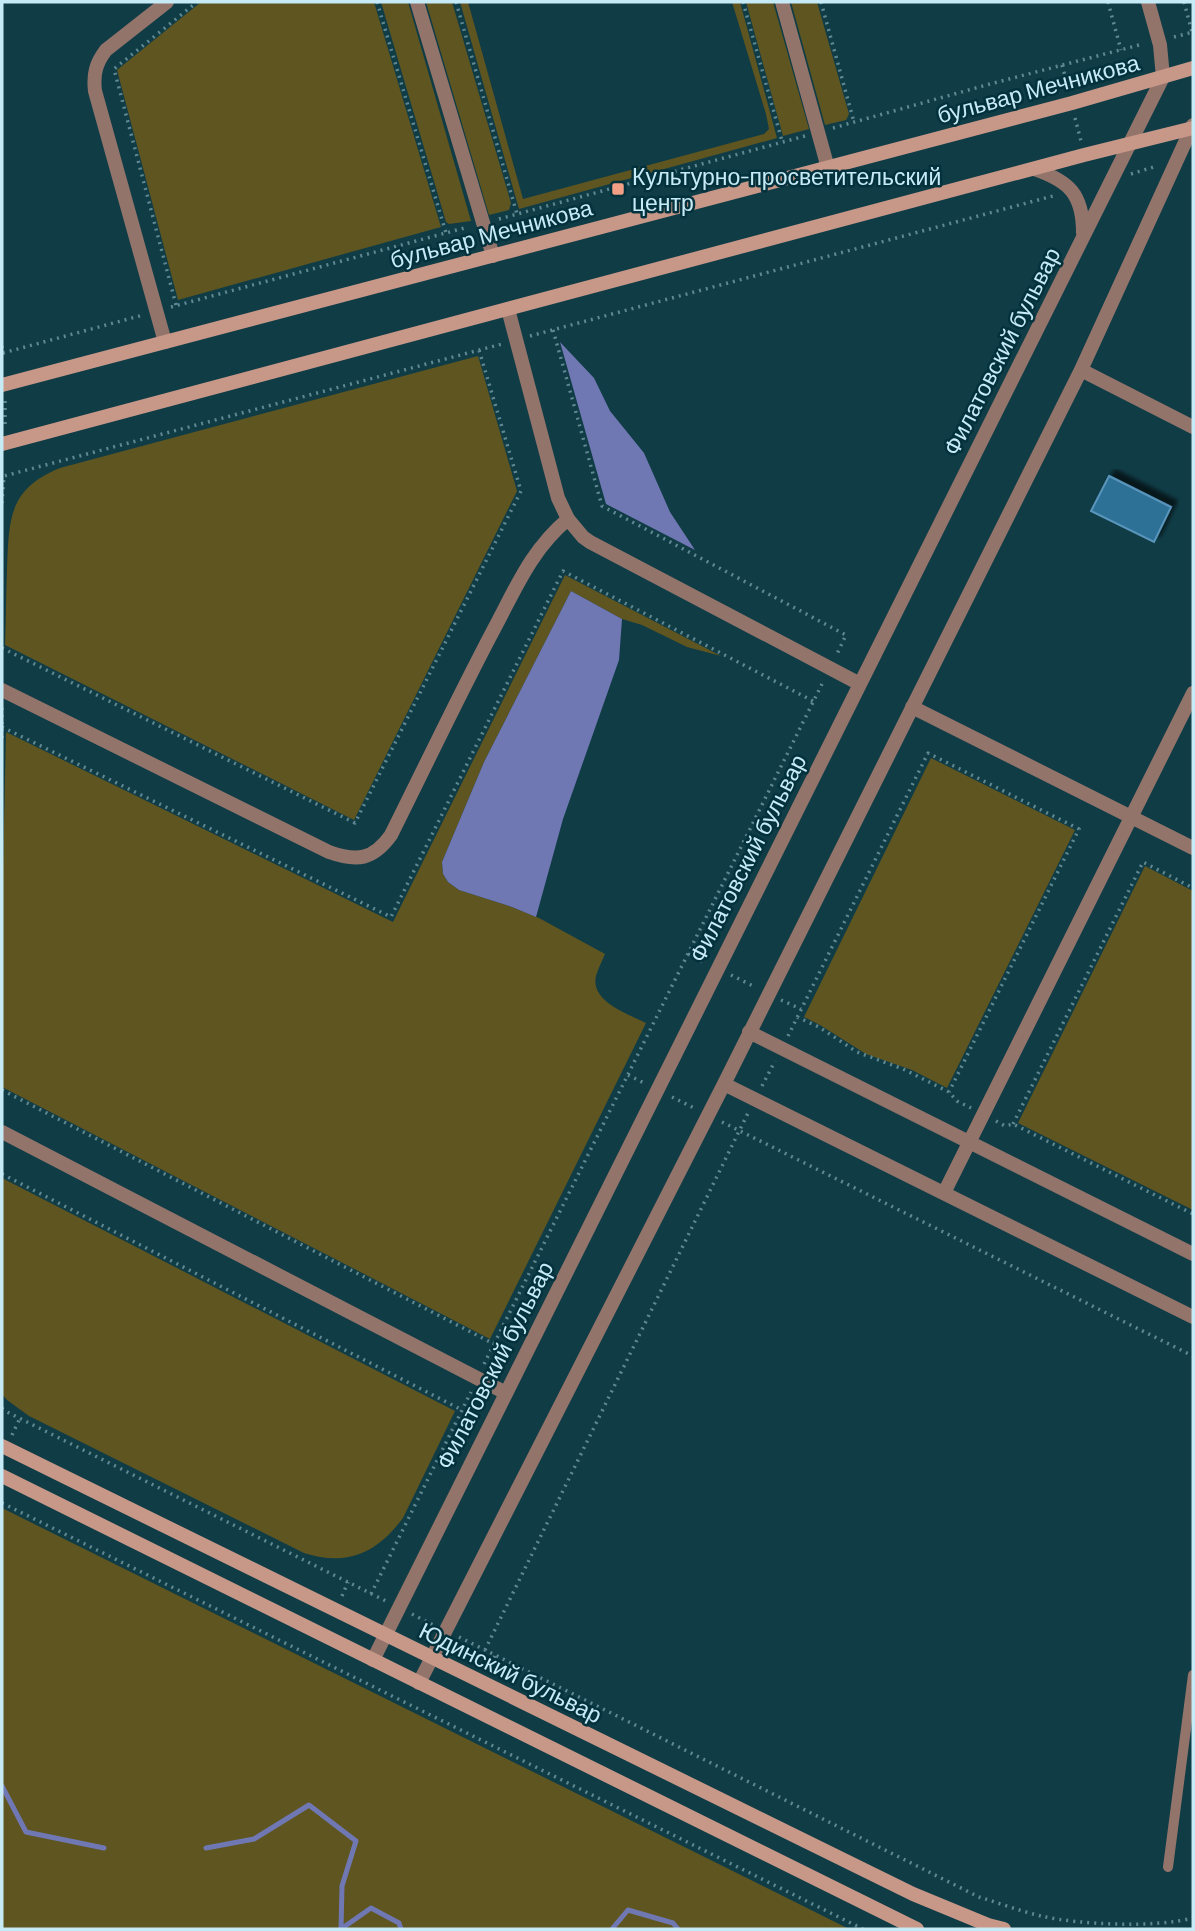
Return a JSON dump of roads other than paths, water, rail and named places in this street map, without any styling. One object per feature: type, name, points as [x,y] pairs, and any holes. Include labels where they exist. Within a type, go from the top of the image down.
[{"type":"street","points":[[165,342],[95,91],[94,79],[95,69],[106,50],[167,2]]},
{"type":"street","points":[[417,2],[493,256]]},
{"type":"street","points":[[782,2],[828,168]]},
{"type":"street","points":[[1148,2],[1158,41],[1163,77]]},
{"type":"street","name":"бульвар Мечникова","points":[[2,386],[1072,103],[1193,68]]},
{"type":"street","name":"Филатовский бульвар","points":[[373,1660],[1163,77]]},
{"type":"street","points":[[2,444],[1193,127]]},
{"type":"street","points":[[419,1683],[724,1084],[1081,370],[1175,161],[1193,127]]},
{"type":"street","points":[[1034,169],[1053,176],[1073,191],[1083,218],[1083,238]]},
{"type":"street","points":[[508,309],[558,498],[568,519],[583,537],[860,684]]},
{"type":"street","points":[[1081,370],[1193,427]]},
{"type":"street","points":[[2,690],[329,852],[343,857],[365,857],[376,852],[391,835],[479,658],[534,555],[548,537],[568,519]]},
{"type":"street","points":[[944,1193],[1193,693]]},
{"type":"street","points":[[912,707],[1193,848]]},
{"type":"street","points":[[750,1032],[1193,1254]]},
{"type":"street","points":[[724,1084],[1193,1317]]},
{"type":"street","points":[[2,1132],[506,1393]]},
{"type":"street","name":"Юдинский бульвар","points":[[2,1446],[913,1894],[1004,1929]]},
{"type":"street","points":[[2,1476],[918,1929]]},
{"type":"lane","points":[[1168,1867],[1193,1675]]},
{"type":"water","points":[[560,342],[594,378],[610,411],[644,453],[670,512],[695,550],[606,504]]},
{"type":"water","points":[[571,591],[622,619],[619,660],[563,819],[536,917],[459,890],[448,882],[443,874],[442,862],[484,762]]},
{"type":"waterway","points":[[2,1786],[26,1832],[104,1848]]},
{"type":"waterway","points":[[206,1848],[254,1839],[309,1805],[356,1841],[342,1886],[341,1929],[371,1908],[399,1923],[401,1929]]},
{"type":"waterway","points":[[612,1929],[628,1910],[673,1923],[678,1929]]},
{"type":"place","name":"Культурно-просветительский центр","points":[[618,189]]}]
